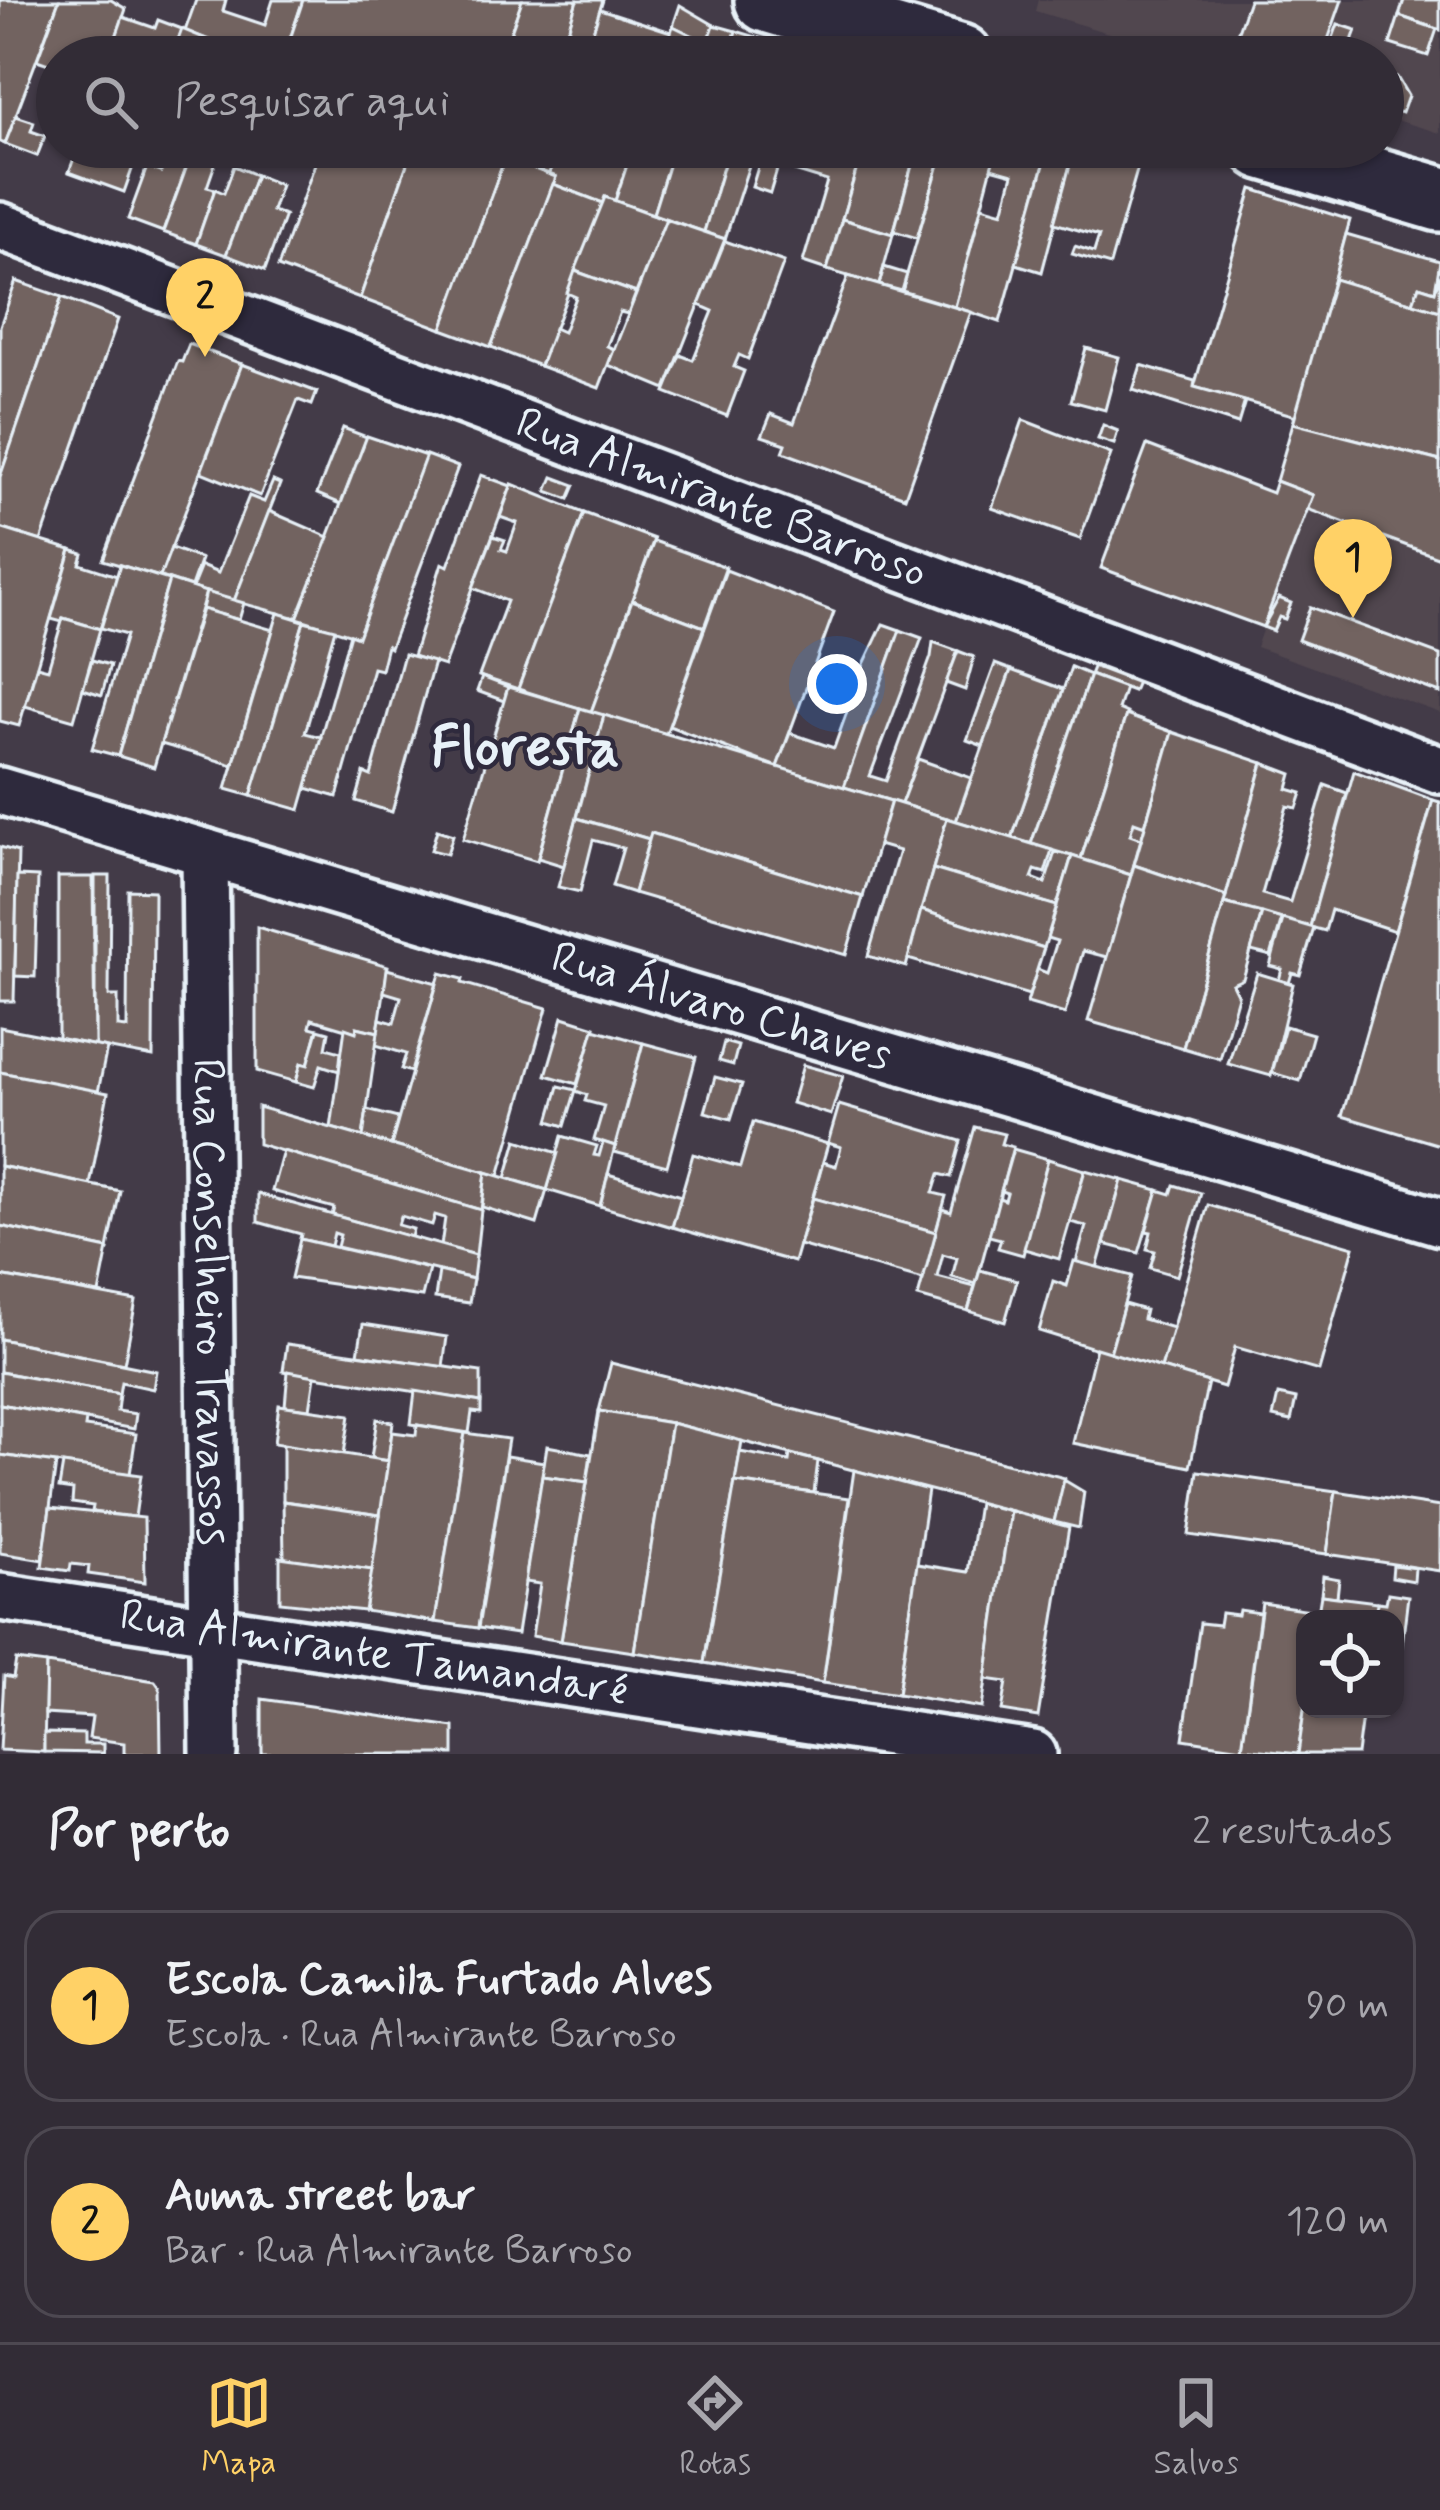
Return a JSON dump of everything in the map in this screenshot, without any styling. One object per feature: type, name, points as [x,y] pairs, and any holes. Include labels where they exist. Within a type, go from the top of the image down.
[{"type":"street","points":[[767,0],[889,36]]},
{"type":"street","points":[[1335,168],[1440,199]]},
{"type":"street","name":"Rua Almirante Barroso","points":[[0,226],[1440,770]]},
{"type":"street","name":"Rua Álvaro Chaves","points":[[0,791],[1440,1222]]},
{"type":"street","name":"Rua Conselheiro Travassos","points":[[205,852],[214,1754]]},
{"type":"street","name":"Rua Almirante Tamandaré","points":[[0,1597],[1033,1754]]},
{"type":"shaded area","points":[[1038,0],[1440,0],[1440,133],[1404,122],[1404,36],[1118,36],[1035,11]]},
{"type":"shaded area","points":[[1307,509],[1440,558],[1440,713],[1256,647]]},
{"type":"building","points":[[0,0],[59,0],[46,36],[36,36],[36,61],[5,144],[0,142]]},
{"type":"building","points":[[59,0],[111,0],[126,9],[116,36],[46,36]]},
{"type":"building","points":[[196,0],[226,0],[223,11],[265,25],[273,0],[303,0],[291,36],[198,36],[185,31]]},
{"type":"building","points":[[303,0],[522,0],[509,36],[291,36]]},
{"type":"building","points":[[522,0],[577,0],[566,36],[509,36]]},
{"type":"building","points":[[577,0],[603,0],[592,36],[566,36]]},
{"type":"building","points":[[1249,0],[1342,0],[1329,36],[1236,36]]},
{"type":"building","points":[[1404,0],[1440,0],[1440,30],[1399,16]]},
{"type":"building","points":[[680,5],[714,25],[710,36],[694,36],[673,26]]},
{"type":"building","points":[[600,9],[671,32],[670,36],[592,36]]},
{"type":"building","points":[[1399,16],[1437,29],[1428,56],[1404,48],[1404,36],[1393,36]]},
{"type":"building","points":[[123,17],[155,28],[158,20],[182,29],[180,36],[116,36]]},
{"type":"building","points":[[1338,24],[1356,30],[1354,36],[1334,36]]},
{"type":"building","points":[[714,25],[736,31],[734,36],[710,36]]},
{"type":"building","points":[[673,26],[694,36],[670,36]]},
{"type":"building","points":[[16,116],[34,122],[36,156],[5,144]]},
{"type":"building","points":[[70,168],[133,168],[124,192],[69,172]]},
{"type":"building","points":[[147,168],[161,172],[162,168],[186,168],[163,232],[128,219]]},
{"type":"building","points":[[186,168],[214,168],[207,187],[215,189],[196,244],[163,232]]},
{"type":"building","points":[[233,168],[256,175],[226,255],[196,244],[215,189],[224,193]]},
{"type":"building","points":[[313,168],[406,168],[360,298],[278,267]]},
{"type":"building","points":[[406,168],[501,168],[442,329],[360,298]]},
{"type":"building","points":[[501,168],[532,168],[556,177],[491,347],[442,329]]},
{"type":"building","points":[[551,168],[626,168],[615,201],[605,197],[603,203],[553,184],[556,177],[549,174]]},
{"type":"building","points":[[626,168],[667,168],[653,214],[615,201]]},
{"type":"building","points":[[667,168],[723,168],[704,232],[653,214]]},
{"type":"building","points":[[723,168],[748,168],[725,239],[704,232]]},
{"type":"building","points":[[758,168],[778,168],[770,193],[752,187]]},
{"type":"building","points":[[785,168],[857,168],[827,270],[803,262],[827,181]]},
{"type":"building","points":[[857,168],[911,168],[893,234],[842,219]]},
{"type":"building","points":[[911,168],[938,168],[917,238],[894,231]]},
{"type":"building","points":[[938,168],[991,168],[955,307],[902,291]]},
{"type":"building","points":[[991,168],[1043,168],[1000,322],[955,307],[982,206],[1003,212],[1013,174]]},
{"type":"building","points":[[1043,168],[1069,168],[1042,272],[1016,264]]},
{"type":"building","points":[[1069,168],[1138,168],[1110,265],[1072,254],[1075,246],[1094,252],[1099,236],[1054,223]]},
{"type":"building","points":[[256,175],[281,185],[272,211],[285,215],[265,270],[226,255]]},
{"type":"building","points":[[553,184],[603,203],[540,366],[491,347]]},
{"type":"building","points":[[1252,189],[1350,220],[1296,416],[1194,387]]},
{"type":"building","points":[[605,197],[666,219],[636,293],[575,271]]},
{"type":"building","points":[[666,219],[725,239],[666,389],[608,365]]},
{"type":"building","points":[[842,219],[893,234],[879,285],[827,270]]},
{"type":"building","points":[[1346,234],[1440,261],[1435,291],[1419,286],[1413,303],[1334,279]]},
{"type":"building","points":[[725,241],[784,262],[748,359],[739,355],[734,367],[744,371],[727,416],[665,392],[680,355],[693,360],[713,311],[699,305]]},
{"type":"building","points":[[884,267],[907,274],[902,291],[879,285]]},
{"type":"building","points":[[575,271],[636,293],[628,314],[620,312],[607,346],[614,349],[599,388],[540,366],[554,328],[563,332],[576,297],[567,293]]},
{"type":"building","points":[[1440,275],[1440,311],[1413,303],[1419,286],[1435,291]]},
{"type":"building","points":[[848,276],[971,312],[905,497],[783,452],[786,444],[762,436],[771,414],[794,423]]},
{"type":"building","points":[[1334,279],[1440,311],[1440,461],[1293,423]]},
{"type":"building","points":[[16,281],[62,297],[0,477],[0,326]]},
{"type":"building","points":[[62,297],[118,319],[41,541],[0,528],[0,477]]},
{"type":"building","points":[[189,344],[242,364],[160,577],[103,560],[178,361],[182,362]]},
{"type":"building","points":[[1086,348],[1119,357],[1105,410],[1071,401]]},
{"type":"building","points":[[242,364],[317,392],[312,405],[298,400],[260,496],[201,472]]},
{"type":"building","points":[[1141,365],[1245,401],[1238,424],[1133,390]]},
{"type":"building","points":[[1023,420],[1111,454],[1080,539],[992,508]]},
{"type":"building","points":[[1293,423],[1440,461],[1440,558],[1307,509],[1313,495],[1276,481]]},
{"type":"building","points":[[1103,425],[1118,431],[1114,444],[1098,439]]},
{"type":"building","points":[[343,428],[367,437],[341,504],[317,494]]},
{"type":"building","points":[[367,436],[426,456],[358,637],[297,618]]},
{"type":"building","points":[[1147,445],[1272,493],[1276,481],[1313,495],[1263,627],[1101,568]]},
{"type":"building","points":[[426,455],[458,467],[381,670],[373,668],[337,797],[306,788],[350,634],[358,637]]},
{"type":"building","points":[[481,475],[511,486],[444,666],[413,656],[442,563],[448,566]]},
{"type":"building","points":[[553,477],[575,485],[569,499],[547,491]]},
{"type":"building","points":[[273,481],[280,484],[234,601],[192,588],[201,566],[218,573],[249,496],[264,502]]},
{"type":"building","points":[[512,484],[584,513],[518,689],[479,676],[507,601],[473,588],[493,536],[505,540],[501,549],[507,551],[517,523],[500,517]]},
{"type":"building","points":[[269,511],[329,537],[297,618],[234,601]]},
{"type":"building","points":[[584,513],[654,539],[591,712],[518,689]]},
{"type":"building","points":[[0,528],[71,550],[19,726],[0,721]]},
{"type":"building","points":[[654,541],[726,567],[704,627],[632,600]]},
{"type":"building","points":[[171,548],[201,559],[191,587],[160,577]]},
{"type":"building","points":[[71,550],[83,554],[80,564],[117,576],[100,629],[51,619]]},
{"type":"building","points":[[120,565],[169,580],[118,756],[92,749],[126,635],[101,628]]},
{"type":"building","points":[[726,570],[834,612],[777,767],[669,726]]},
{"type":"building","points":[[169,580],[206,592],[154,767],[118,756]]},
{"type":"building","points":[[206,592],[244,603],[239,620],[202,609]]},
{"type":"building","points":[[1279,598],[1291,603],[1285,619],[1279,617],[1273,631],[1263,627]]},
{"type":"building","points":[[632,600],[704,627],[666,734],[591,712]]},
{"type":"building","points":[[1310,607],[1440,655],[1440,693],[1298,640]]},
{"type":"building","points":[[202,609],[273,630],[233,765],[161,744]]},
{"type":"building","points":[[278,613],[304,621],[251,796],[226,789]]},
{"type":"building","points":[[63,618],[100,629],[74,720],[25,706],[37,666],[48,669]]},
{"type":"building","points":[[304,621],[335,629],[305,733],[321,737],[300,810],[251,796]]},
{"type":"building","points":[[883,624],[900,630],[844,787],[777,767],[790,733],[834,748]]},
{"type":"building","points":[[900,630],[922,638],[870,776],[886,781],[933,642],[958,651],[901,804],[844,787]]},
{"type":"building","points":[[958,651],[974,657],[965,690],[946,683]]},
{"type":"building","points":[[404,654],[434,662],[392,812],[356,801],[364,773],[371,776]]},
{"type":"building","points":[[92,660],[110,665],[102,695],[83,689]]},
{"type":"building","points":[[1096,660],[1142,670],[1133,691],[1090,675]]},
{"type":"building","points":[[995,664],[1011,670],[983,746],[967,740]]},
{"type":"building","points":[[1071,667],[1090,675],[1031,844],[1012,838]]},
{"type":"building","points":[[1011,670],[1063,689],[1012,838],[956,821]]},
{"type":"building","points":[[1090,675],[1125,688],[1118,709],[1127,713],[1081,859],[1031,844]]},
{"type":"building","points":[[482,677],[508,687],[504,701],[477,691]]},
{"type":"building","points":[[508,687],[580,708],[537,861],[463,839]]},
{"type":"building","points":[[580,708],[604,715],[564,866],[538,858]]},
{"type":"building","points":[[604,715],[891,801],[863,897],[651,833],[649,839],[577,818]]},
{"type":"building","points":[[1126,715],[1172,732],[1131,875],[1081,859]]},
{"type":"building","points":[[1126,715],[1172,732],[1145,826],[1134,822],[1130,835],[1141,839],[1131,875],[1081,859]]},
{"type":"building","points":[[1172,732],[1263,763],[1226,896],[1134,865]]},
{"type":"building","points":[[918,759],[971,778],[956,821],[901,804]]},
{"type":"building","points":[[1263,763],[1292,774],[1288,789],[1302,793],[1297,808],[1287,806],[1262,894],[1290,902],[1325,785],[1347,793],[1310,927],[1224,903]]},
{"type":"building","points":[[1354,771],[1433,800],[1395,931],[1331,910],[1325,931],[1310,927]]},
{"type":"building","points":[[1433,800],[1440,802],[1440,1145],[1342,1116]]},
{"type":"building","points":[[891,801],[947,818],[906,967],[868,956],[899,851],[878,845]]},
{"type":"building","points":[[577,818],[649,839],[634,893],[612,886],[623,848],[593,840],[580,892],[558,887]]},
{"type":"building","points":[[947,818],[1052,850],[1045,873],[1035,870],[1032,878],[1045,883],[1055,852],[1072,856],[1057,906],[933,869]]},
{"type":"building","points":[[437,830],[453,835],[447,854],[431,850]]},
{"type":"building","points":[[651,833],[863,897],[846,955],[634,893]]},
{"type":"building","points":[[0,847],[18,852],[14,1001],[0,1001]]},
{"type":"building","points":[[1072,856],[1131,875],[1107,957],[1083,951],[1065,1014],[1027,1003],[1037,969],[1047,973],[1057,941],[1047,938]]},
{"type":"building","points":[[1134,865],[1226,896],[1183,1048],[1088,1021]]},
{"type":"building","points":[[933,869],[1057,906],[1044,948],[921,910]]},
{"type":"building","points":[[17,876],[38,877],[35,977],[15,976]]},
{"type":"building","points":[[95,876],[110,876],[109,996],[118,996],[118,1027],[127,1028],[128,890],[154,891],[153,1057],[95,1046]]},
{"type":"building","points":[[58,877],[93,877],[95,1046],[58,1038]]},
{"type":"building","points":[[1224,903],[1262,913],[1243,979],[1232,984],[1238,996],[1220,1059],[1183,1048]]},
{"type":"building","points":[[921,910],[1044,948],[1029,995],[908,959]]},
{"type":"building","points":[[1262,913],[1282,919],[1271,956],[1251,951]]},
{"type":"building","points":[[1283,919],[1314,928],[1300,975],[1292,973],[1289,983],[1279,980],[1282,969],[1270,966]]},
{"type":"building","points":[[257,927],[388,966],[378,1032],[357,1027],[356,1032],[312,1019],[310,1027],[318,1029],[308,1065],[301,1063],[296,1082],[257,1071]]},
{"type":"building","points":[[387,969],[437,983],[411,1072],[401,1069],[406,1054],[376,1045],[380,1019],[394,1023],[401,997],[384,992]]},
{"type":"building","points":[[440,973],[547,1008],[499,1176],[391,1145]]},
{"type":"building","points":[[1257,973],[1293,984],[1271,1076],[1228,1064]]},
{"type":"building","points":[[563,1017],[595,1027],[577,1084],[546,1075]]},
{"type":"building","points":[[1285,1026],[1313,1034],[1300,1081],[1272,1073]]},
{"type":"building","points":[[0,1027],[107,1048],[98,1092],[0,1072]]},
{"type":"building","points":[[357,1027],[378,1032],[363,1137],[331,1128],[345,1028],[356,1032]]},
{"type":"building","points":[[318,1029],[329,1032],[326,1048],[341,1052],[339,1071],[321,1065],[314,1087],[296,1082],[301,1063],[308,1065]]},
{"type":"building","points":[[594,1029],[643,1043],[615,1146],[594,1140],[604,1106],[585,1101],[587,1095],[576,1091]]},
{"type":"building","points":[[724,1042],[738,1046],[733,1065],[719,1061]]},
{"type":"building","points":[[643,1043],[696,1057],[667,1166],[614,1152]]},
{"type":"building","points":[[803,1065],[843,1076],[831,1115],[792,1103]]},
{"type":"building","points":[[0,1072],[108,1093],[90,1185],[0,1166]]},
{"type":"building","points":[[715,1077],[742,1084],[731,1119],[705,1112]]},
{"type":"building","points":[[559,1086],[576,1090],[565,1126],[549,1121]]},
{"type":"building","points":[[839,1105],[961,1141],[951,1177],[939,1174],[933,1193],[946,1196],[936,1232],[813,1198],[823,1162],[836,1166],[841,1147],[828,1143]]},
{"type":"building","points":[[258,1107],[486,1172],[481,1210],[258,1144]]},
{"type":"building","points":[[367,1110],[398,1118],[391,1145],[363,1137]]},
{"type":"building","points":[[753,1122],[828,1144],[794,1262],[672,1227],[693,1154],[740,1167]]},
{"type":"building","points":[[975,1127],[1004,1134],[1001,1144],[1013,1147],[976,1284],[952,1277],[957,1258],[943,1254],[937,1277],[975,1287],[968,1311],[918,1297],[942,1209],[951,1212]]},
{"type":"building","points":[[562,1136],[597,1146],[594,1155],[599,1156],[603,1142],[615,1146],[600,1206],[547,1190]]},
{"type":"building","points":[[517,1140],[558,1153],[547,1190],[506,1178]]},
{"type":"building","points":[[1013,1149],[1048,1159],[1023,1255],[998,1248],[1001,1239],[989,1236],[999,1198],[1005,1200],[1007,1193],[1001,1191]]},
{"type":"building","points":[[283,1151],[481,1210],[476,1255],[441,1246],[445,1218],[435,1215],[432,1225],[401,1216],[398,1225],[413,1229],[411,1237],[332,1215],[334,1208],[272,1191]]},
{"type":"building","points":[[1048,1159],[1085,1170],[1059,1259],[1024,1249]]},
{"type":"building","points":[[0,1166],[120,1191],[108,1249],[0,1226]]},
{"type":"building","points":[[1085,1170],[1122,1180],[1097,1268],[1076,1262],[1086,1226],[1070,1222]]},
{"type":"building","points":[[486,1172],[547,1190],[537,1224],[482,1207]]},
{"type":"building","points":[[608,1174],[681,1196],[672,1227],[600,1206]]},
{"type":"building","points":[[1122,1180],[1158,1190],[1139,1253],[1104,1244]]},
{"type":"building","points":[[1174,1185],[1201,1193],[1177,1276],[1150,1268],[1155,1251],[1147,1249],[1151,1232],[1146,1231],[1158,1190],[1171,1194]]},
{"type":"building","points":[[258,1194],[476,1255],[473,1279],[337,1247],[340,1235],[334,1233],[331,1246],[300,1239],[301,1234],[258,1222]]},
{"type":"building","points":[[813,1198],[936,1232],[923,1280],[799,1245]]},
{"type":"building","points":[[1208,1205],[1354,1247],[1319,1371],[1235,1347],[1224,1387],[1161,1368]]},
{"type":"building","points":[[0,1226],[108,1249],[99,1294],[0,1276]]},
{"type":"building","points":[[300,1239],[429,1269],[422,1297],[291,1278]]},
{"type":"building","points":[[1074,1261],[1132,1276],[1110,1353],[1039,1331],[1053,1281],[1067,1286]]},
{"type":"building","points":[[980,1270],[1017,1280],[1005,1322],[968,1311]]},
{"type":"building","points":[[439,1271],[473,1279],[469,1303],[435,1298]]},
{"type":"building","points":[[0,1276],[136,1301],[124,1364],[0,1339]]},
{"type":"building","points":[[1124,1304],[1145,1310],[1143,1319],[1173,1328],[1161,1368],[1110,1353]]},
{"type":"building","points":[[363,1324],[447,1337],[443,1367],[358,1354]]},
{"type":"building","points":[[0,1339],[156,1371],[153,1389],[121,1382],[119,1394],[0,1372]]},
{"type":"building","points":[[287,1344],[481,1372],[481,1402],[283,1371]]},
{"type":"building","points":[[1096,1348],[1208,1382],[1190,1467],[1073,1443]]},
{"type":"building","points":[[611,1363],[1065,1478],[1054,1522],[671,1423],[599,1411]]},
{"type":"building","points":[[288,1371],[315,1376],[310,1409],[285,1406]]},
{"type":"building","points":[[0,1372],[119,1394],[117,1411],[136,1414],[134,1429],[0,1404]]},
{"type":"building","points":[[415,1391],[481,1402],[481,1413],[472,1412],[469,1433],[411,1424]]},
{"type":"building","points":[[1278,1395],[1296,1399],[1291,1421],[1273,1417]]},
{"type":"building","points":[[0,1404],[86,1420],[85,1427],[136,1434],[130,1474],[0,1455]]},
{"type":"building","points":[[279,1405],[350,1415],[344,1454],[274,1443]]},
{"type":"building","points":[[599,1411],[671,1423],[634,1652],[561,1641]]},
{"type":"building","points":[[377,1419],[393,1422],[388,1461],[371,1458]]},
{"type":"building","points":[[671,1423],[742,1441],[704,1663],[634,1652]]},
{"type":"building","points":[[417,1425],[465,1433],[435,1622],[365,1611],[392,1432],[416,1435]]},
{"type":"building","points":[[465,1433],[508,1439],[478,1628],[435,1622]]},
{"type":"building","points":[[283,1444],[388,1461],[380,1515],[283,1501]]},
{"type":"building","points":[[547,1446],[591,1454],[587,1482],[542,1476]]},
{"type":"building","points":[[740,1452],[789,1461],[790,1454],[818,1461],[814,1493],[735,1482]]},
{"type":"building","points":[[0,1455],[56,1463],[43,1560],[0,1553]]},
{"type":"building","points":[[506,1456],[544,1462],[517,1634],[478,1628]]},
{"type":"building","points":[[63,1464],[141,1475],[135,1517],[92,1512],[93,1506],[72,1503],[73,1490],[59,1488]]},
{"type":"building","points":[[854,1470],[928,1490],[898,1694],[823,1683]]},
{"type":"building","points":[[1198,1471],[1336,1491],[1327,1554],[1189,1535]]},
{"type":"building","points":[[542,1476],[587,1482],[561,1641],[532,1636],[540,1584],[525,1582]]},
{"type":"building","points":[[1064,1480],[1084,1492],[1079,1528],[1054,1522]]},
{"type":"building","points":[[735,1482],[849,1498],[823,1683],[704,1663]]},
{"type":"building","points":[[1336,1491],[1440,1507],[1440,1571],[1327,1554]]},
{"type":"building","points":[[283,1501],[380,1515],[372,1570],[284,1558]]},
{"type":"building","points":[[978,1503],[1010,1511],[982,1708],[898,1694],[917,1564],[968,1572]]},
{"type":"building","points":[[50,1508],[144,1518],[145,1582],[88,1574],[89,1566],[71,1564],[70,1571],[42,1567]]},
{"type":"building","points":[[1010,1511],[1069,1527],[1038,1717],[1002,1711],[1007,1682],[986,1679]]},
{"type":"building","points":[[280,1557],[372,1570],[365,1611],[280,1602]]},
{"type":"building","points":[[1393,1565],[1415,1568],[1414,1581],[1392,1577]]},
{"type":"building","points":[[1323,1576],[1339,1579],[1337,1597],[1321,1595]]},
{"type":"building","points":[[1388,1593],[1408,1596],[1404,1629],[1404,1610],[1376,1610],[1377,1602],[1386,1603]]},
{"type":"building","points":[[1321,1595],[1377,1602],[1376,1610],[1318,1610]]},
{"type":"building","points":[[1262,1603],[1311,1610],[1296,1610],[1296,1718],[1303,1718],[1298,1754],[1242,1748]]},
{"type":"building","points":[[1239,1610],[1260,1613],[1242,1748],[1183,1739],[1200,1623],[1219,1625],[1221,1613],[1238,1615]]},
{"type":"building","points":[[16,1660],[46,1664],[44,1752],[0,1750],[4,1676],[13,1678]]},
{"type":"building","points":[[46,1664],[155,1681],[160,1688],[161,1754],[124,1754],[124,1743],[89,1738],[92,1717],[45,1714]]},
{"type":"building","points":[[262,1699],[454,1727],[454,1754],[262,1754]]},
{"type":"building","points":[[1303,1718],[1362,1718],[1357,1754],[1298,1754]]},
{"type":"building","points":[[44,1733],[84,1734],[84,1744],[103,1744],[103,1753],[44,1752]]},
{"type":"place","name":"Auma street bar","points":[[205,357]]},
{"type":"place","name":"Escola Camila Furtado Alves","points":[[1353,618]]},
{"type":"district","name":"Floresta","points":[[525,749]]}]
